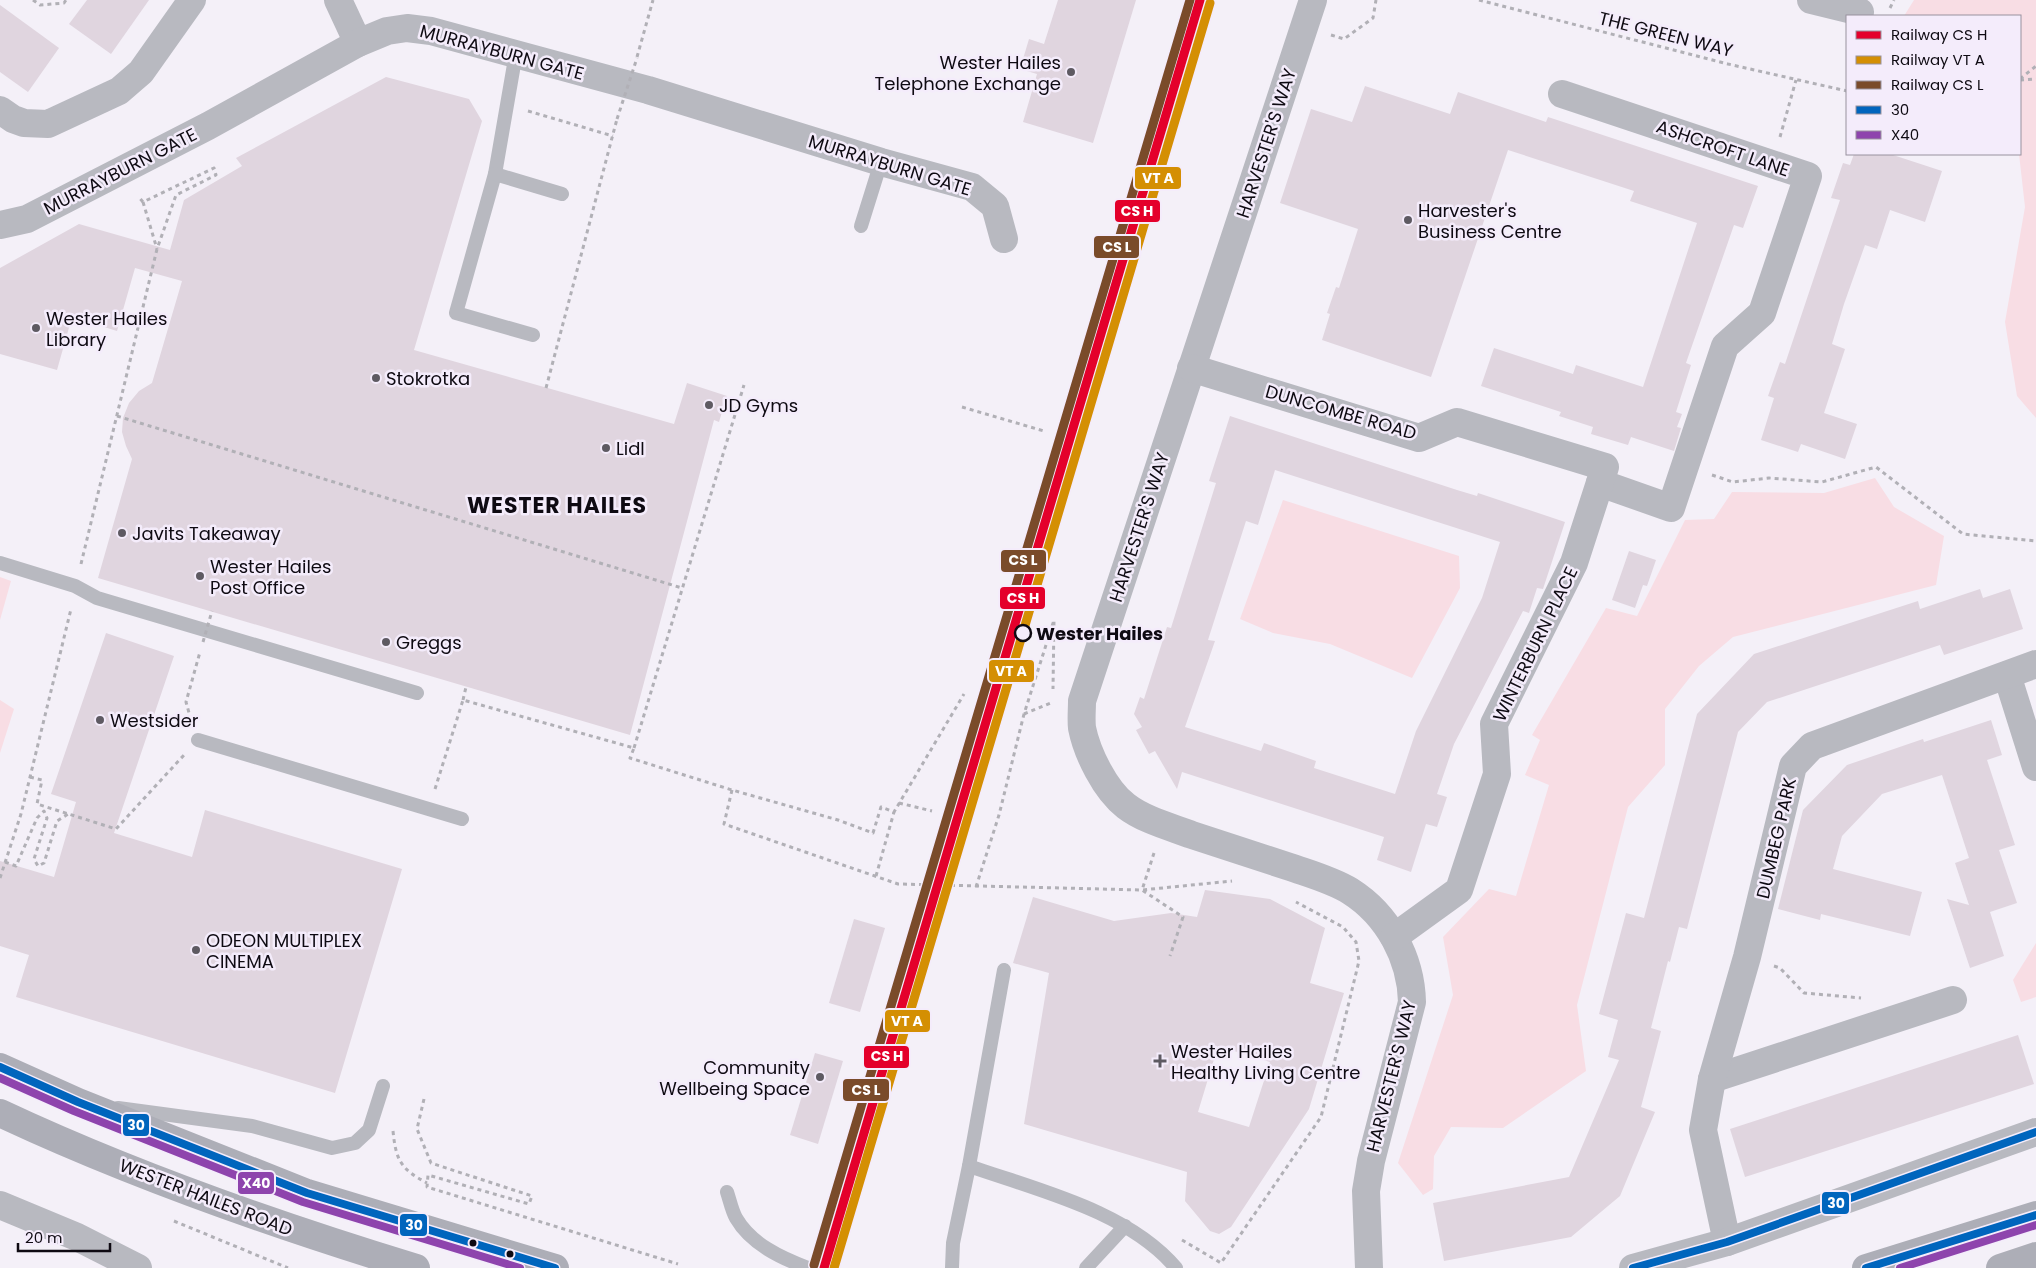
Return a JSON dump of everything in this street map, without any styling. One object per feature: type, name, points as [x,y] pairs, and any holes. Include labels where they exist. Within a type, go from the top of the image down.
[{"type":"main road","points":[[0,1068],[78,1102],[307,1193],[555,1268]]},
{"type":"main road","name":"WESTER HAILES ROAD","points":[[0,1113],[69,1146],[289,1229],[416,1268]]},
{"type":"main road","points":[[1866,1268],[2036,1215]]},
{"type":"main road","points":[[2000,1268],[2036,1256]]},
{"type":"street","points":[[0,110],[13,119],[24,123],[48,124],[118,91],[141,72],[192,0]]},
{"type":"street","points":[[338,0],[358,43]]},
{"type":"street","name":"HARVESTER'S WAY","points":[[1313,0],[1082,701],[1082,727],[1090,754],[1104,781],[1126,806],[1162,824],[1315,876],[1350,892],[1372,910],[1394,937],[1406,961],[1412,981],[1412,1002],[1369,1171],[1366,1191],[1369,1268]]},
{"type":"street","points":[[1815,1],[1860,12]]},
{"type":"street","name":"MURRAYBURN GATE","points":[[0,225],[27,219],[358,43],[387,31],[408,28],[431,31],[648,90],[881,162],[972,187],[995,206],[1004,239]]},
{"type":"street","name":"ASHCROFT LANE","points":[[1562,94],[1808,176],[1762,313],[1725,346],[1671,508],[1602,475]]},
{"type":"street","name":"DUNCOMBE ROAD","points":[[1191,368],[1419,438],[1457,422],[1602,475]]},
{"type":"street","name":"WINTERBURN PLACE","points":[[1394,937],[1460,890],[1496,774],[1494,724],[1574,563],[1602,475]]},
{"type":"street","name":"DUMBEG PARK","points":[[1728,1242],[1703,1130],[1712,1079],[1747,957],[1793,766],[1812,746],[2036,664]]},
{"type":"street","points":[[2006,675],[2036,767]]},
{"type":"street","points":[[1712,1079],[1953,1000]]},
{"type":"street","points":[[1633,1268],[1728,1242],[2036,1132]]},
{"type":"street","points":[[0,1205],[77,1237],[138,1268]]},
{"type":"lane","points":[[516,53],[495,174],[456,313],[533,335]]},
{"type":"lane","points":[[861,226],[881,162]]},
{"type":"lane","points":[[495,174],[562,194]]},
{"type":"lane","points":[[0,563],[75,586],[97,598],[417,693]]},
{"type":"lane","points":[[198,740],[462,820]]},
{"type":"lane","points":[[952,1268],[953,1243],[969,1166],[1004,970]]},
{"type":"lane","points":[[78,1102],[252,1126],[332,1148],[355,1143],[369,1130],[382,1086]]},
{"type":"lane","points":[[969,1166],[1062,1198],[1125,1226],[1172,1263]]},
{"type":"lane","points":[[726,1192],[736,1218],[752,1239],[788,1261],[808,1268]]},
{"type":"lane","points":[[1086,1268],[1125,1226]]},
{"type":"path","points":[[33,0],[40,5],[64,3],[66,0]]},
{"type":"path","points":[[546,388],[617,120],[653,0]]},
{"type":"path","points":[[1304,27],[1344,39],[1372,18],[1376,0]]},
{"type":"path","name":"THE GREEN WAY","points":[[1479,0],[1796,80],[1846,91]]},
{"type":"path","points":[[2021,79],[2036,66]]},
{"type":"path","points":[[2021,80],[2036,79]]},
{"type":"path","points":[[1772,164],[1796,80]]},
{"type":"path","points":[[506,104],[613,136]]},
{"type":"path","points":[[0,878],[21,814],[75,586],[138,336],[157,249],[176,195],[216,174],[214,168],[142,202]]},
{"type":"path","points":[[120,171],[142,202],[157,249]]},
{"type":"path","points":[[744,385],[630,758],[732,790],[838,820],[873,833],[881,807],[894,812]]},
{"type":"path","points":[[962,407],[1044,431]]},
{"type":"path","points":[[117,416],[682,588]]},
{"type":"path","points":[[1685,467],[1733,482],[1769,478],[1822,482],[1876,467],[1963,534],[2036,541]]},
{"type":"path","points":[[30,777],[42,780],[37,804],[116,829],[198,740],[186,702],[212,611]]},
{"type":"path","points":[[976,887],[999,816],[1024,714],[1054,620],[1053,701]]},
{"type":"path","points":[[429,810],[466,686]]},
{"type":"path","points":[[876,876],[894,812],[964,694]]},
{"type":"path","points":[[463,700],[634,748]]},
{"type":"path","points":[[1024,714],[1053,701],[1082,701]]},
{"type":"path","points":[[732,790],[724,824],[898,884],[1142,890],[1240,880]]},
{"type":"path","points":[[899,803],[932,811]]},
{"type":"path","points":[[5,862],[16,866],[37,818],[44,811],[47,818],[34,859],[38,866],[44,863],[57,821],[68,814]]},
{"type":"path","points":[[1142,890],[1162,824]]},
{"type":"path","points":[[1142,890],[1183,917],[1170,956]]},
{"type":"path","points":[[1172,1263],[1176,1237],[1221,1263],[1321,1117],[1359,961],[1356,942],[1343,927],[1291,900]]},
{"type":"path","points":[[1747,957],[1780,968],[1804,993],[1887,1000],[1894,1019]]},
{"type":"path","points":[[424,1099],[417,1129],[431,1163],[532,1196],[529,1204],[428,1175],[427,1187],[678,1264]]},
{"type":"path","points":[[393,1125],[399,1162],[410,1174],[427,1183]]},
{"type":"shaded area","points":[[1914,0],[2036,0],[2036,418],[2017,396],[2005,322],[2025,207],[2019,155],[2021,155],[2021,15],[1905,15]]},
{"type":"shaded area","points":[[1875,478],[1894,507],[1944,536],[1936,585],[1733,637],[1699,666],[1665,709],[1665,765],[1628,807],[1577,1005],[1586,1071],[1503,1128],[1451,1127],[1434,1156],[1433,1189],[1423,1195],[1398,1163],[1453,995],[1443,937],[1489,889],[1516,896],[1549,785],[1525,775],[1540,740],[1532,735],[1606,608],[1637,616],[1685,520],[1714,519],[1732,492],[1824,493]]},
{"type":"shaded area","points":[[1283,500],[1459,556],[1460,588],[1412,678],[1330,644],[1273,633],[1240,619]]},
{"type":"shaded area","points":[[0,577],[11,581],[0,620]]},
{"type":"shaded area","points":[[0,700],[14,709],[0,753]]},
{"type":"shaded area","points":[[2036,943],[2036,997],[2021,1002],[2013,980]]},
{"type":"building","points":[[87,0],[149,0],[111,54],[69,24]]},
{"type":"building","name":"Wester Hailes Telephone Exchange","points":[[1058,0],[1136,0],[1093,143],[1023,122],[1037,74],[1020,69],[1029,39],[1044,44]]},
{"type":"building","points":[[0,5],[59,48],[28,92],[0,72]]},
{"type":"building","points":[[386,77],[469,99],[482,121],[414,350],[674,424],[687,383],[727,396],[719,422],[714,420],[630,735],[98,578],[132,459],[122,432],[123,418],[129,403],[139,391],[152,383],[182,281],[135,268],[117,331],[72,317],[57,370],[0,354],[0,268],[79,224],[170,250],[184,200],[242,166],[236,158]]},
{"type":"building","points":[[1365,86],[1450,114],[1458,92],[1546,122],[1548,117],[1758,186],[1743,228],[1734,225],[1686,363],[1691,365],[1676,412],[1682,414],[1677,427],[1681,428],[1674,451],[1631,437],[1628,445],[1591,434],[1593,427],[1559,416],[1561,412],[1481,386],[1494,348],[1573,374],[1576,365],[1643,387],[1697,223],[1630,201],[1634,191],[1508,150],[1431,377],[1322,340],[1330,314],[1327,313],[1336,287],[1339,288],[1358,229],[1280,203],[1311,109],[1352,122]]},
{"type":"building","points":[[1854,155],[1893,155],[1942,171],[1925,222],[1890,210],[1877,249],[1865,245],[1844,304],[1832,344],[1845,349],[1824,413],[1857,424],[1845,459],[1801,444],[1798,452],[1761,440],[1774,398],[1768,396],[1780,362],[1785,364],[1840,200],[1831,198],[1843,163],[1850,165]]},
{"type":"building","points":[[1230,416],[1457,490],[1477,496],[1478,493],[1565,522],[1543,589],[1537,588],[1529,613],[1523,611],[1454,744],[1437,794],[1447,797],[1437,827],[1426,824],[1411,872],[1377,860],[1384,837],[1182,772],[1177,789],[1155,751],[1149,754],[1136,730],[1142,727],[1134,714],[1140,697],[1144,699],[1167,627],[1171,628],[1216,483],[1209,481]],"holes":[[[1275,470],[1500,542],[1482,598],[1416,731],[1395,794],[1314,768],[1316,761],[1264,743],[1261,751],[1185,727],[1215,641],[1208,640],[1246,521],[1258,525]]]},
{"type":"building","points":[[1629,551],[1656,560],[1647,586],[1643,585],[1635,608],[1612,600]]},
{"type":"building","points":[[1980,589],[1983,598],[2010,589],[2023,629],[1944,655],[1940,645],[1767,702],[1738,732],[1687,929],[1679,927],[1670,962],[1668,961],[1651,1028],[1661,1031],[1641,1107],[1655,1112],[1620,1196],[1571,1237],[1444,1261],[1433,1203],[1569,1177],[1619,1060],[1608,1057],[1618,1020],[1599,1014],[1626,913],[1644,918],[1697,714],[1754,654],[1918,601],[1920,609]]},
{"type":"building","name":"ODEON MULTIPLEX CINEMA","points":[[106,633],[174,656],[114,833],[192,857],[205,810],[402,869],[335,1093],[16,997],[29,955],[0,946],[0,861],[54,877],[76,802],[51,794]]},
{"type":"building","points":[[1991,720],[2002,755],[1987,760],[2015,845],[1999,850],[2017,903],[1990,912],[2004,956],[1970,968],[1947,899],[1969,905],[1955,863],[1969,858],[1942,775],[1882,794],[1842,836],[1833,869],[1922,892],[1910,936],[1821,914],[1820,920],[1778,909],[1803,810],[1847,765],[1923,739],[1924,742]]},
{"type":"building","name":"Wester Hailes Healthy Living Centre","points":[[1205,890],[1270,899],[1325,928],[1310,983],[1344,993],[1309,1109],[1231,1227],[1219,1234],[1210,1231],[1185,1201],[1187,1172],[1024,1124],[1049,973],[1013,963],[1033,897],[1114,921],[1171,913],[1197,917]],"holes":[[[1218,1046],[1270,1062],[1249,1127],[1198,1112]]]},
{"type":"building","points":[[854,919],[885,928],[860,1012],[829,1003]]},
{"type":"building","points":[[2018,1035],[2034,1084],[1745,1177],[1730,1129]]},
{"type":"building","points":[[815,1053],[843,1061],[818,1144],[790,1135]]},
{"type":"transit line","points":[[814,1265],[1190,0]]},
{"type":"transit line","points":[[824,1268],[1200,0]]},
{"type":"transit line","points":[[834,1268],[1210,3]]},
{"type":"transit line","name":"30","points":[[0,1067],[78,1102],[307,1193],[555,1268]]},
{"type":"transit line","name":"X40","points":[[0,1078],[74,1111],[303,1202],[520,1268]]},
{"type":"transit line","name":"30","points":[[1633,1268],[1727,1242],[2036,1132]]},
{"type":"transit line","name":"30","points":[[1866,1268],[2036,1215]]},
{"type":"transit line","name":"X40","points":[[1900,1268],[2036,1225]]},
{"type":"place","name":"Wester Hailes Telephone Exchange","points":[[1071,72]]},
{"type":"place","name":"Harvester's Business Centre","points":[[1408,220]]},
{"type":"place","name":"Wester Hailes Library","points":[[36,328]]},
{"type":"place","name":"Stokrotka","points":[[376,378]]},
{"type":"place","name":"JD Gyms","points":[[709,405]]},
{"type":"place","name":"Lidl","points":[[606,448]]},
{"type":"place","name":"Javits Takeaway","points":[[122,533]]},
{"type":"place","name":"Wester Hailes Post Office","points":[[200,576]]},
{"type":"place","name":"Wester Hailes","points":[[1023,633]]},
{"type":"place","name":"Greggs","points":[[386,642]]},
{"type":"place","name":"Westsider","points":[[100,720]]},
{"type":"place","name":"ODEON MULTIPLEX CINEMA","points":[[196,950]]},
{"type":"place","name":"Wester Hailes Healthy Living Centre","points":[[1160,1061]]},
{"type":"place","name":"Community Wellbeing Space","points":[[820,1077]]},
{"type":"district","name":"WESTER HAILES","points":[[557,505]]}]
